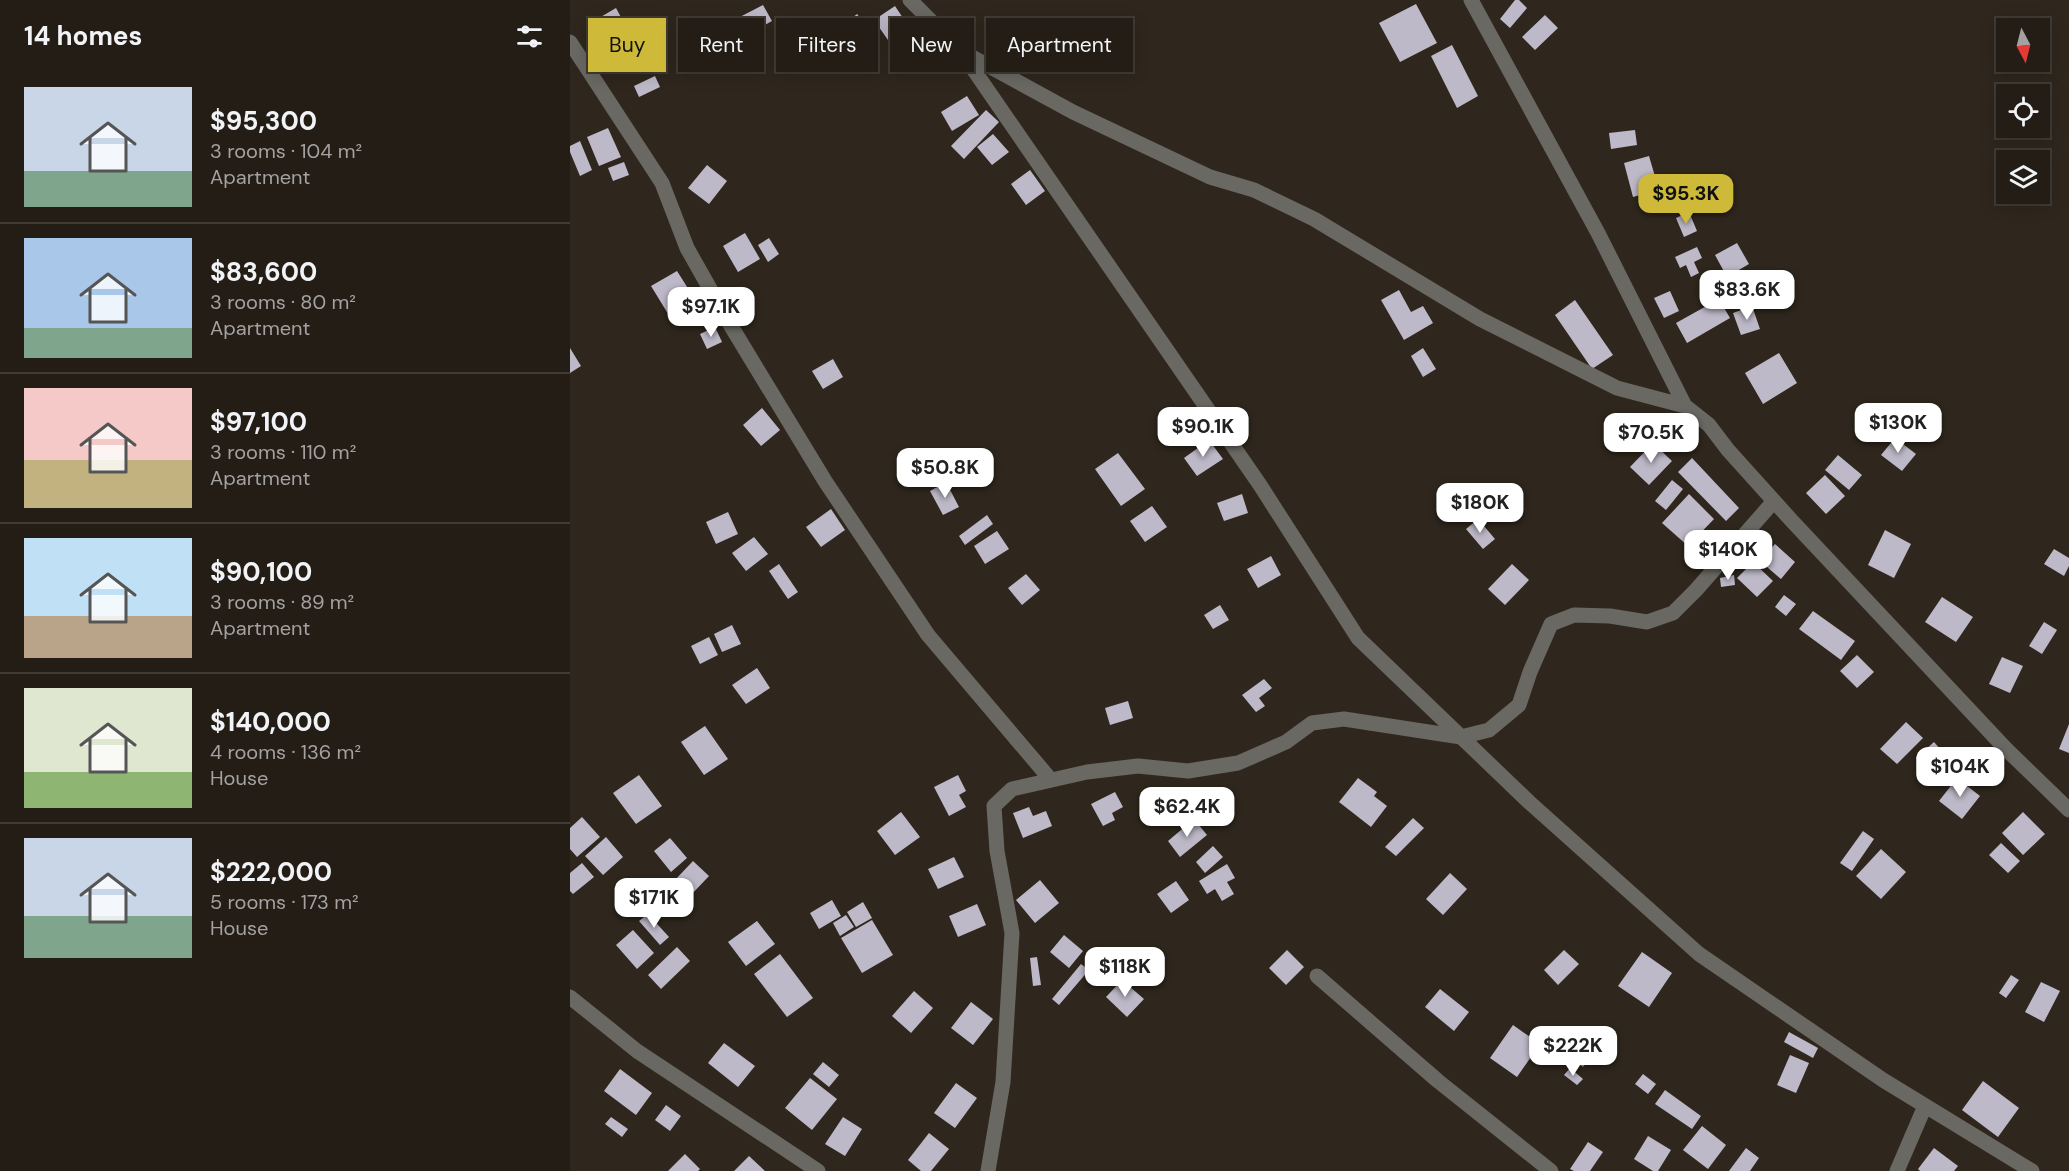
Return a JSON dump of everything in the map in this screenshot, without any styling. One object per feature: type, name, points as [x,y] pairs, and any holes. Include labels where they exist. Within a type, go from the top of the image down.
[{"type":"street","points":[[910,0],[928,18]]},
{"type":"street","points":[[1471,0],[1598,233],[1685,406]]},
{"type":"street","points":[[570,42],[662,183],[687,248],[825,482],[928,635],[1051,780]]},
{"type":"street","points":[[974,58],[1073,112],[1210,177],[1254,190],[1314,219],[1480,319],[1617,388],[1685,406],[1709,424],[1728,450],[1774,501],[2006,749],[2069,810]]},
{"type":"street","points":[[974,70],[1254,476],[1358,638],[1529,802],[1699,954],[1883,1080],[2032,1171]]},
{"type":"street","points":[[987,1171],[1003,1082],[1012,933],[997,851],[994,806],[1012,789],[1087,772],[1138,766],[1188,771],[1238,763],[1286,742],[1312,723],[1344,719],[1461,736],[1490,729],[1519,705],[1530,672],[1551,624],[1574,615],[1610,616],[1647,622],[1673,613],[1774,501]]},
{"type":"street","points":[[1317,976],[1438,1081],[1551,1171]]},
{"type":"street","points":[[570,997],[637,1051],[818,1171]]},
{"type":"street","points":[[1897,1171],[1925,1106]]},
{"type":"building","points":[[1515,0],[1519,0],[1527,8],[1510,28],[1500,19]]},
{"type":"building","points":[[1416,4],[1437,43],[1400,62],[1379,23]]},
{"type":"building","points":[[763,5],[772,21],[764,25],[764,18],[738,18]]},
{"type":"building","points":[[895,6],[903,18],[890,18],[890,39],[888,40],[878,26],[877,18]]},
{"type":"building","points":[[616,8],[621,18],[599,18]]},
{"type":"building","points":[[1545,15],[1558,28],[1535,50],[1522,37]]},
{"type":"building","points":[[1452,45],[1478,96],[1457,108],[1431,56]]},
{"type":"building","points":[[655,76],[660,87],[639,97],[634,86]]},
{"type":"building","points":[[967,96],[979,115],[952,131],[941,112]]},
{"type":"building","points":[[986,110],[999,122],[964,159],[951,146]]},
{"type":"building","points":[[608,128],[621,157],[599,166],[587,137]]},
{"type":"building","points":[[1635,130],[1637,145],[1611,149],[1609,133]]},
{"type":"building","points":[[993,134],[1009,152],[992,165],[977,147]]},
{"type":"building","points":[[580,141],[592,170],[580,176],[570,152],[570,146]]},
{"type":"building","points":[[1649,156],[1659,190],[1633,197],[1624,163]]},
{"type":"building","points":[[624,162],[629,175],[613,181],[608,168]]},
{"type":"building","points":[[707,165],[727,181],[709,204],[688,188]]},
{"type":"building","points":[[1030,170],[1045,191],[1026,205],[1011,184]]},
{"type":"building","points":[[1689,212],[1697,231],[1684,237],[1676,218]]},
{"type":"building","points":[[745,233],[760,259],[738,272],[723,246]]},
{"type":"building","points":[[769,238],[779,254],[768,262],[758,245]]},
{"type":"building","points":[[1737,243],[1749,264],[1727,277],[1715,255]]},
{"type":"building","points":[[1697,247],[1702,258],[1694,262],[1699,273],[1691,277],[1686,265],[1680,268],[1675,257]]},
{"type":"building","points":[[677,271],[696,301],[670,317],[651,286]]},
{"type":"building","points":[[1399,290],[1411,312],[1423,306],[1433,323],[1404,340],[1381,300]]},
{"type":"building","points":[[1670,291],[1679,311],[1664,318],[1654,298]]},
{"type":"building","points":[[1719,299],[1730,318],[1687,343],[1676,323]]},
{"type":"building","points":[[1575,300],[1613,355],[1592,369],[1555,315]]},
{"type":"building","points":[[1752,306],[1760,329],[1741,335],[1733,313]]},
{"type":"building","points":[[715,327],[722,342],[707,349],[700,334]]},
{"type":"building","points":[[570,348],[581,366],[570,373]]},
{"type":"building","points":[[1423,348],[1436,369],[1423,377],[1411,356]]},
{"type":"building","points":[[1779,353],[1797,383],[1763,404],[1745,373]]},
{"type":"building","points":[[833,359],[843,377],[823,389],[812,371]]},
{"type":"building","points":[[762,408],[780,430],[761,446],[743,425]]},
{"type":"building","points":[[1895,438],[1916,454],[1902,471],[1881,455]]},
{"type":"building","points":[[1209,440],[1223,459],[1197,476],[1184,458]]},
{"type":"building","points":[[1653,443],[1672,461],[1649,485],[1630,467]]},
{"type":"building","points":[[1118,453],[1145,489],[1121,506],[1095,469]]},
{"type":"building","points":[[1838,455],[1862,475],[1849,490],[1825,470]]},
{"type":"building","points":[[1692,458],[1739,508],[1726,521],[1678,472]]},
{"type":"building","points":[[1825,475],[1845,496],[1826,514],[1806,493]]},
{"type":"building","points":[[1672,480],[1683,489],[1666,510],[1655,501]]},
{"type":"building","points":[[946,482],[959,507],[943,515],[930,491]]},
{"type":"building","points":[[1242,494],[1248,513],[1224,521],[1217,503]]},
{"type":"building","points":[[1689,494],[1714,519],[1688,546],[1662,523]]},
{"type":"building","points":[[1152,506],[1167,527],[1145,542],[1130,521]]},
{"type":"building","points":[[831,509],[845,530],[821,547],[806,527]]},
{"type":"building","points":[[728,512],[738,534],[716,544],[706,522]]},
{"type":"building","points":[[987,515],[993,524],[965,545],[959,536]]},
{"type":"building","points":[[1478,519],[1495,539],[1483,549],[1466,529]]},
{"type":"building","points":[[1885,530],[1911,544],[1894,578],[1868,565]]},
{"type":"building","points":[[997,531],[1009,549],[985,564],[974,546]]},
{"type":"building","points":[[754,537],[768,554],[746,571],[732,553]]},
{"type":"building","points":[[1775,544],[1795,562],[1781,579],[1760,561]]},
{"type":"building","points":[[2054,549],[2069,558],[2069,566],[2064,576],[2044,564]]},
{"type":"building","points":[[1271,556],[1281,575],[1258,588],[1247,569]]},
{"type":"building","points":[[1753,562],[1773,581],[1757,597],[1737,578]]},
{"type":"building","points":[[779,564],[798,592],[788,599],[769,571]]},
{"type":"building","points":[[1512,564],[1529,580],[1505,605],[1488,589]]},
{"type":"building","points":[[1026,574],[1040,590],[1022,605],[1008,588]]},
{"type":"building","points":[[1734,575],[1735,585],[1721,587],[1720,578]]},
{"type":"building","points":[[1784,595],[1796,604],[1786,616],[1775,607]]},
{"type":"building","points":[[1942,597],[1973,617],[1956,642],[1925,622]]},
{"type":"building","points":[[1220,605],[1229,620],[1213,629],[1204,615]]},
{"type":"building","points":[[1813,611],[1855,641],[1841,660],[1799,629]]},
{"type":"building","points":[[2044,622],[2057,630],[2042,654],[2029,646]]},
{"type":"building","points":[[732,625],[741,644],[722,652],[714,634]]},
{"type":"building","points":[[709,637],[718,655],[700,664],[691,646]]},
{"type":"building","points":[[1857,655],[1874,672],[1857,688],[1840,671]]},
{"type":"building","points":[[2002,657],[2023,666],[2010,693],[1989,684]]},
{"type":"building","points":[[757,668],[770,688],[746,704],[732,685]]},
{"type":"building","points":[[1264,679],[1272,688],[1259,698],[1265,706],[1256,712],[1242,695]]},
{"type":"building","points":[[1128,701],[1133,718],[1110,725],[1105,708]]},
{"type":"building","points":[[1906,722],[1923,738],[1897,764],[1880,749]]},
{"type":"building","points":[[2069,724],[2069,753],[2059,749]]},
{"type":"building","points":[[705,726],[728,759],[704,775],[681,742]]},
{"type":"building","points":[[1934,742],[1941,750],[1923,766],[1916,758]]},
{"type":"building","points":[[1941,763],[1955,774],[1947,784],[1933,773]]},
{"type":"building","points":[[639,775],[662,806],[636,824],[613,793]]},
{"type":"building","points":[[958,775],[966,791],[959,795],[966,807],[949,816],[934,787]]},
{"type":"building","points":[[1358,778],[1377,792],[1374,796],[1387,806],[1371,827],[1339,802]]},
{"type":"building","points":[[1957,778],[1980,796],[1962,819],[1939,801]]},
{"type":"building","points":[[1115,792],[1123,807],[1112,813],[1115,820],[1103,826],[1091,804]]},
{"type":"building","points":[[1029,807],[1033,816],[1046,811],[1052,826],[1023,838],[1013,813]]},
{"type":"building","points":[[901,812],[920,837],[895,855],[877,831]]},
{"type":"building","points":[[2023,812],[2045,834],[2023,855],[2002,833]]},
{"type":"building","points":[[582,817],[600,837],[577,857],[570,849],[570,828]]},
{"type":"building","points":[[1413,818],[1424,828],[1396,856],[1385,847]]},
{"type":"building","points":[[1194,819],[1207,835],[1180,857],[1168,841]]},
{"type":"building","points":[[1863,831],[1874,839],[1852,871],[1840,863]]},
{"type":"building","points":[[606,837],[623,857],[603,875],[585,856]]},
{"type":"building","points":[[670,838],[687,858],[671,872],[654,851]]},
{"type":"building","points":[[2001,843],[2020,861],[2008,873],[1989,855]]},
{"type":"building","points":[[1213,846],[1223,857],[1205,873],[1196,862]]},
{"type":"building","points":[[1881,849],[1906,872],[1881,899],[1856,876]]},
{"type":"building","points":[[954,857],[964,877],[938,889],[928,869]]},
{"type":"building","points":[[693,861],[709,876],[691,895],[675,880]]},
{"type":"building","points":[[582,863],[594,877],[573,894],[570,891],[570,873]]},
{"type":"building","points":[[1227,864],[1235,878],[1227,882],[1234,894],[1222,901],[1215,889],[1207,894],[1199,881]]},
{"type":"building","points":[[1450,873],[1467,889],[1443,915],[1426,899]]},
{"type":"building","points":[[1040,880],[1059,903],[1035,923],[1016,900]]},
{"type":"building","points":[[1176,881],[1189,900],[1171,913],[1157,894]]},
{"type":"building","points":[[832,900],[841,916],[819,929],[810,913]]},
{"type":"building","points":[[863,902],[872,918],[856,927],[847,912]]},
{"type":"building","points":[[977,904],[986,925],[958,937],[949,916]]},
{"type":"building","points":[[648,914],[669,937],[660,945],[639,921]]},
{"type":"building","points":[[846,915],[854,927],[840,936],[833,923]]},
{"type":"building","points":[[872,920],[893,955],[862,973],[841,938]]},
{"type":"building","points":[[757,921],[775,944],[746,966],[728,942]]},
{"type":"building","points":[[633,930],[654,953],[637,969],[616,945]]},
{"type":"building","points":[[1064,935],[1083,951],[1069,968],[1050,952]]},
{"type":"building","points":[[677,947],[690,961],[661,989],[648,975]]},
{"type":"building","points":[[1287,950],[1304,967],[1286,985],[1269,968]]},
{"type":"building","points":[[1564,950],[1579,964],[1558,985],[1544,970]]},
{"type":"building","points":[[1642,952],[1672,973],[1649,1007],[1618,986]]},
{"type":"building","points":[[780,954],[813,998],[787,1017],[754,974]]},
{"type":"building","points":[[1037,957],[1041,985],[1033,986],[1030,958]]},
{"type":"building","points":[[1081,964],[1089,970],[1059,1005],[1052,999]]},
{"type":"building","points":[[2011,975],[2019,980],[2006,998],[1999,993]]},
{"type":"building","points":[[1122,980],[1144,999],[1127,1017],[1106,997]]},
{"type":"building","points":[[2041,982],[2060,991],[2044,1022],[2025,1012]]},
{"type":"building","points":[[1440,989],[1469,1012],[1454,1031],[1425,1007]]},
{"type":"building","points":[[914,991],[933,1008],[911,1033],[892,1016]]},
{"type":"building","points":[[971,1002],[993,1019],[973,1045],[951,1028]]},
{"type":"building","points":[[1513,1025],[1540,1044],[1517,1077],[1490,1058]]},
{"type":"building","points":[[1789,1032],[1818,1048],[1813,1058],[1784,1042]]},
{"type":"building","points":[[1575,1034],[1583,1040],[1587,1035],[1600,1045],[1583,1067],[1562,1051]]},
{"type":"building","points":[[724,1043],[755,1066],[738,1087],[708,1063]]},
{"type":"building","points":[[1790,1055],[1809,1063],[1796,1093],[1777,1085]]},
{"type":"building","points":[[823,1062],[839,1075],[829,1087],[813,1074]]},
{"type":"building","points":[[1570,1068],[1583,1079],[1577,1085],[1564,1075]]},
{"type":"building","points":[[620,1069],[652,1093],[636,1115],[604,1091]]},
{"type":"building","points":[[1643,1074],[1656,1084],[1648,1094],[1635,1084]]},
{"type":"building","points":[[810,1078],[837,1099],[812,1130],[785,1108]]},
{"type":"building","points":[[1983,1081],[2019,1108],[1998,1137],[1962,1110]]},
{"type":"building","points":[[956,1083],[977,1098],[955,1128],[934,1113]]},
{"type":"building","points":[[1665,1090],[1701,1116],[1692,1129],[1655,1104]]},
{"type":"building","points":[[666,1105],[681,1116],[670,1131],[655,1120]]},
{"type":"building","points":[[611,1117],[628,1129],[622,1137],[605,1124]]},
{"type":"building","points":[[843,1117],[862,1129],[845,1156],[825,1144]]},
{"type":"building","points":[[1702,1126],[1726,1145],[1708,1169],[1683,1150]]},
{"type":"building","points":[[929,1133],[949,1149],[931,1171],[921,1171],[908,1160]]},
{"type":"building","points":[[1648,1136],[1671,1150],[1658,1171],[1653,1171],[1634,1159]]},
{"type":"building","points":[[1588,1142],[1603,1152],[1590,1171],[1570,1169]]},
{"type":"building","points":[[1746,1148],[1759,1158],[1750,1171],[1729,1171]]},
{"type":"building","points":[[1934,1148],[1958,1166],[1954,1171],[1920,1171],[1918,1169]]},
{"type":"building","points":[[685,1154],[700,1169],[698,1171],[668,1171]]},
{"type":"building","points":[[749,1156],[765,1171],[734,1171]]}]
